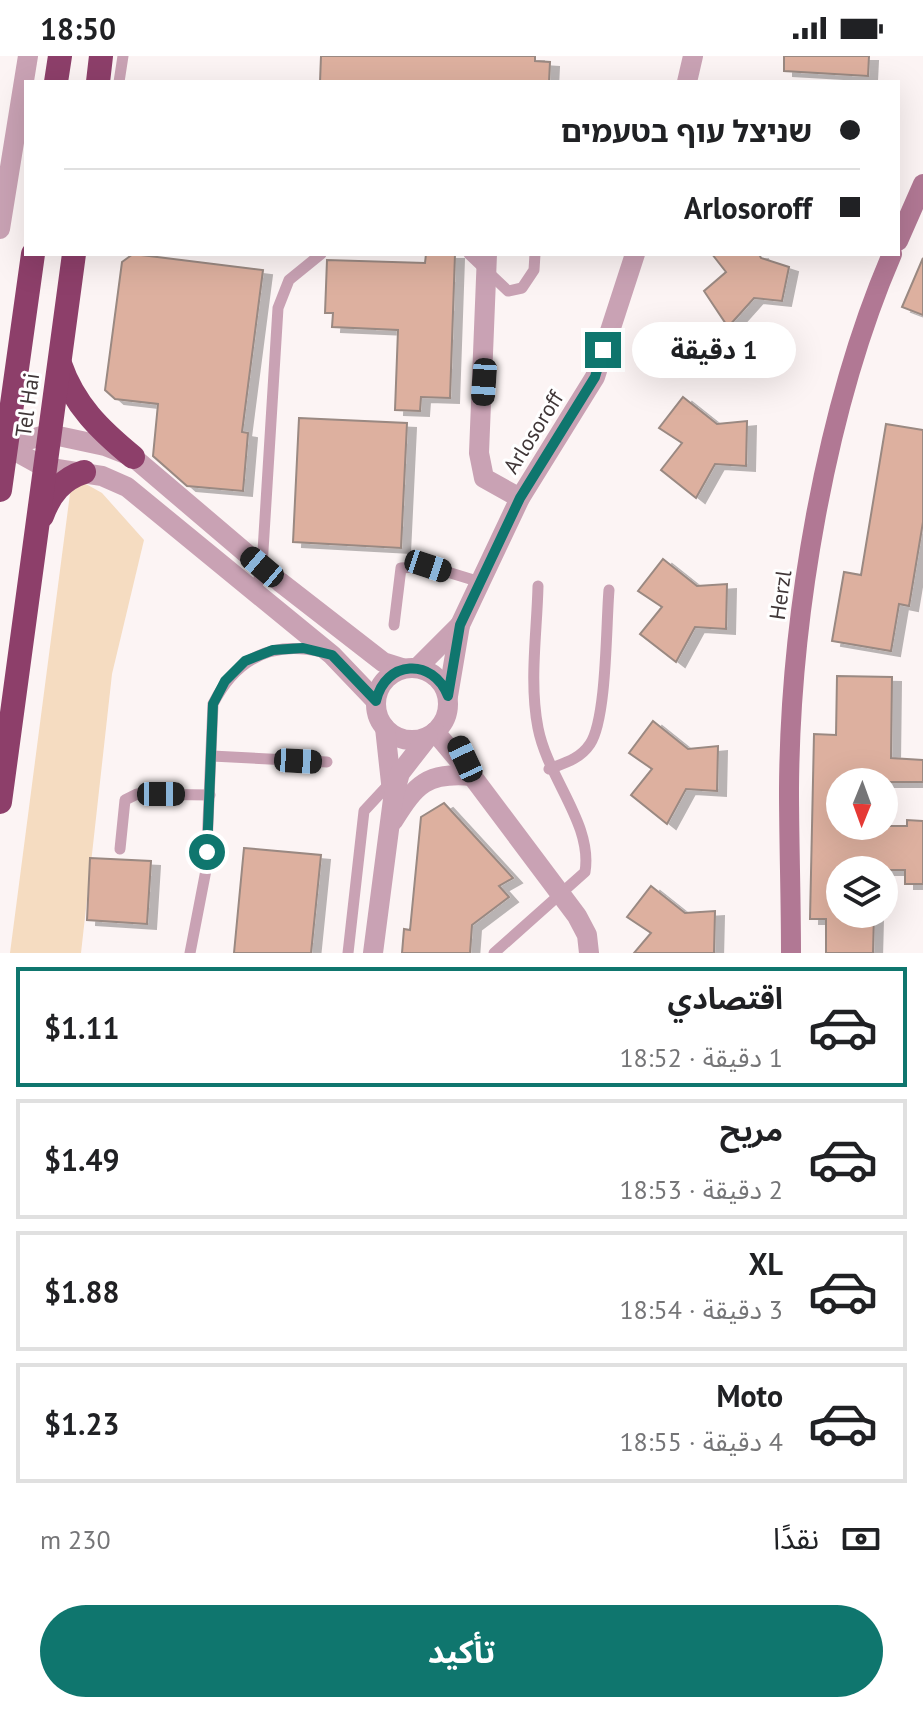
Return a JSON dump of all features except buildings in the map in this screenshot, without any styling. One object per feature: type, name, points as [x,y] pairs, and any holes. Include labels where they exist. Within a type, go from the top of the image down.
[{"type":"highway","points":[[56,80],[60,56]]},
{"type":"highway","points":[[98,80],[101,56]]},
{"type":"highway","name":"Tel Hai","points":[[0,490],[33,256]]},
{"type":"highway","name":"Tel Hai","points":[[0,802],[74,256]]},
{"type":"highway","points":[[59,361],[80,406],[101,431],[133,457]]},
{"type":"highway","points":[[35,537],[55,491],[66,480],[84,472]]},
{"type":"street","points":[[0,229],[7,146],[28,56]]},
{"type":"street","points":[[687,80],[693,56]]},
{"type":"street","points":[[900,236],[923,184]]},
{"type":"street","name":"Arlosoroff","points":[[448,696],[460,625],[520,498],[595,377],[634,256]]},
{"type":"street","name":"Herzl","points":[[791,953],[789,789],[794,678],[805,582],[840,409],[891,256]]},
{"type":"street","name":"Arlosoroff","points":[[486,261],[484,382],[479,453],[484,478],[520,498]]},
{"type":"street","points":[[6,446],[49,434],[105,446],[133,457],[262,567],[383,662],[437,677],[448,696],[436,729],[400,773],[392,791]]},
{"type":"street","points":[[6,446],[44,467],[84,472],[127,487],[332,655],[376,701]]},
{"type":"street","name":"Arlosoroff","points":[[410,668],[460,625]]},
{"type":"street","points":[[373,953],[392,791],[385,728],[376,711],[376,701],[384,681],[410,668]]},
{"type":"street","points":[[385,728],[405,739],[436,729]]},
{"type":"street","points":[[436,729],[561,894],[587,935],[589,953]]},
{"type":"street","points":[[389,827],[409,795],[431,778],[472,776]]},
{"type":"lane","points":[[119,80],[123,56]]},
{"type":"lane","points":[[255,594],[262,567],[278,308],[289,280],[319,256]]},
{"type":"lane","points":[[486,261],[508,291],[522,288],[534,270],[535,256]]},
{"type":"lane","points":[[394,625],[401,568],[428,566],[480,582]]},
{"type":"lane","points":[[494,953],[585,872],[588,854],[583,832],[549,769],[534,700],[538,586]]},
{"type":"lane","points":[[549,769],[576,759],[591,743],[599,718],[609,590]]},
{"type":"lane","points":[[190,953],[206,870],[213,704],[225,681],[245,661],[273,650],[303,648],[332,655]]},
{"type":"lane","points":[[212,756],[327,762]]},
{"type":"lane","points":[[348,953],[364,811],[392,791]]},
{"type":"lane","points":[[120,849],[125,800],[137,794],[210,795]]},
{"type":"shaded area","points":[[86,484],[102,493],[144,540],[112,674],[81,953],[10,953],[71,486]]},
{"type":"route","points":[[207,852],[213,704],[225,681],[245,661],[273,650],[303,648],[332,655],[351,671],[376,701],[384,681],[392,673],[409,667],[428,670],[444,686],[448,696],[460,625],[520,498],[595,377],[603,350]]}]
